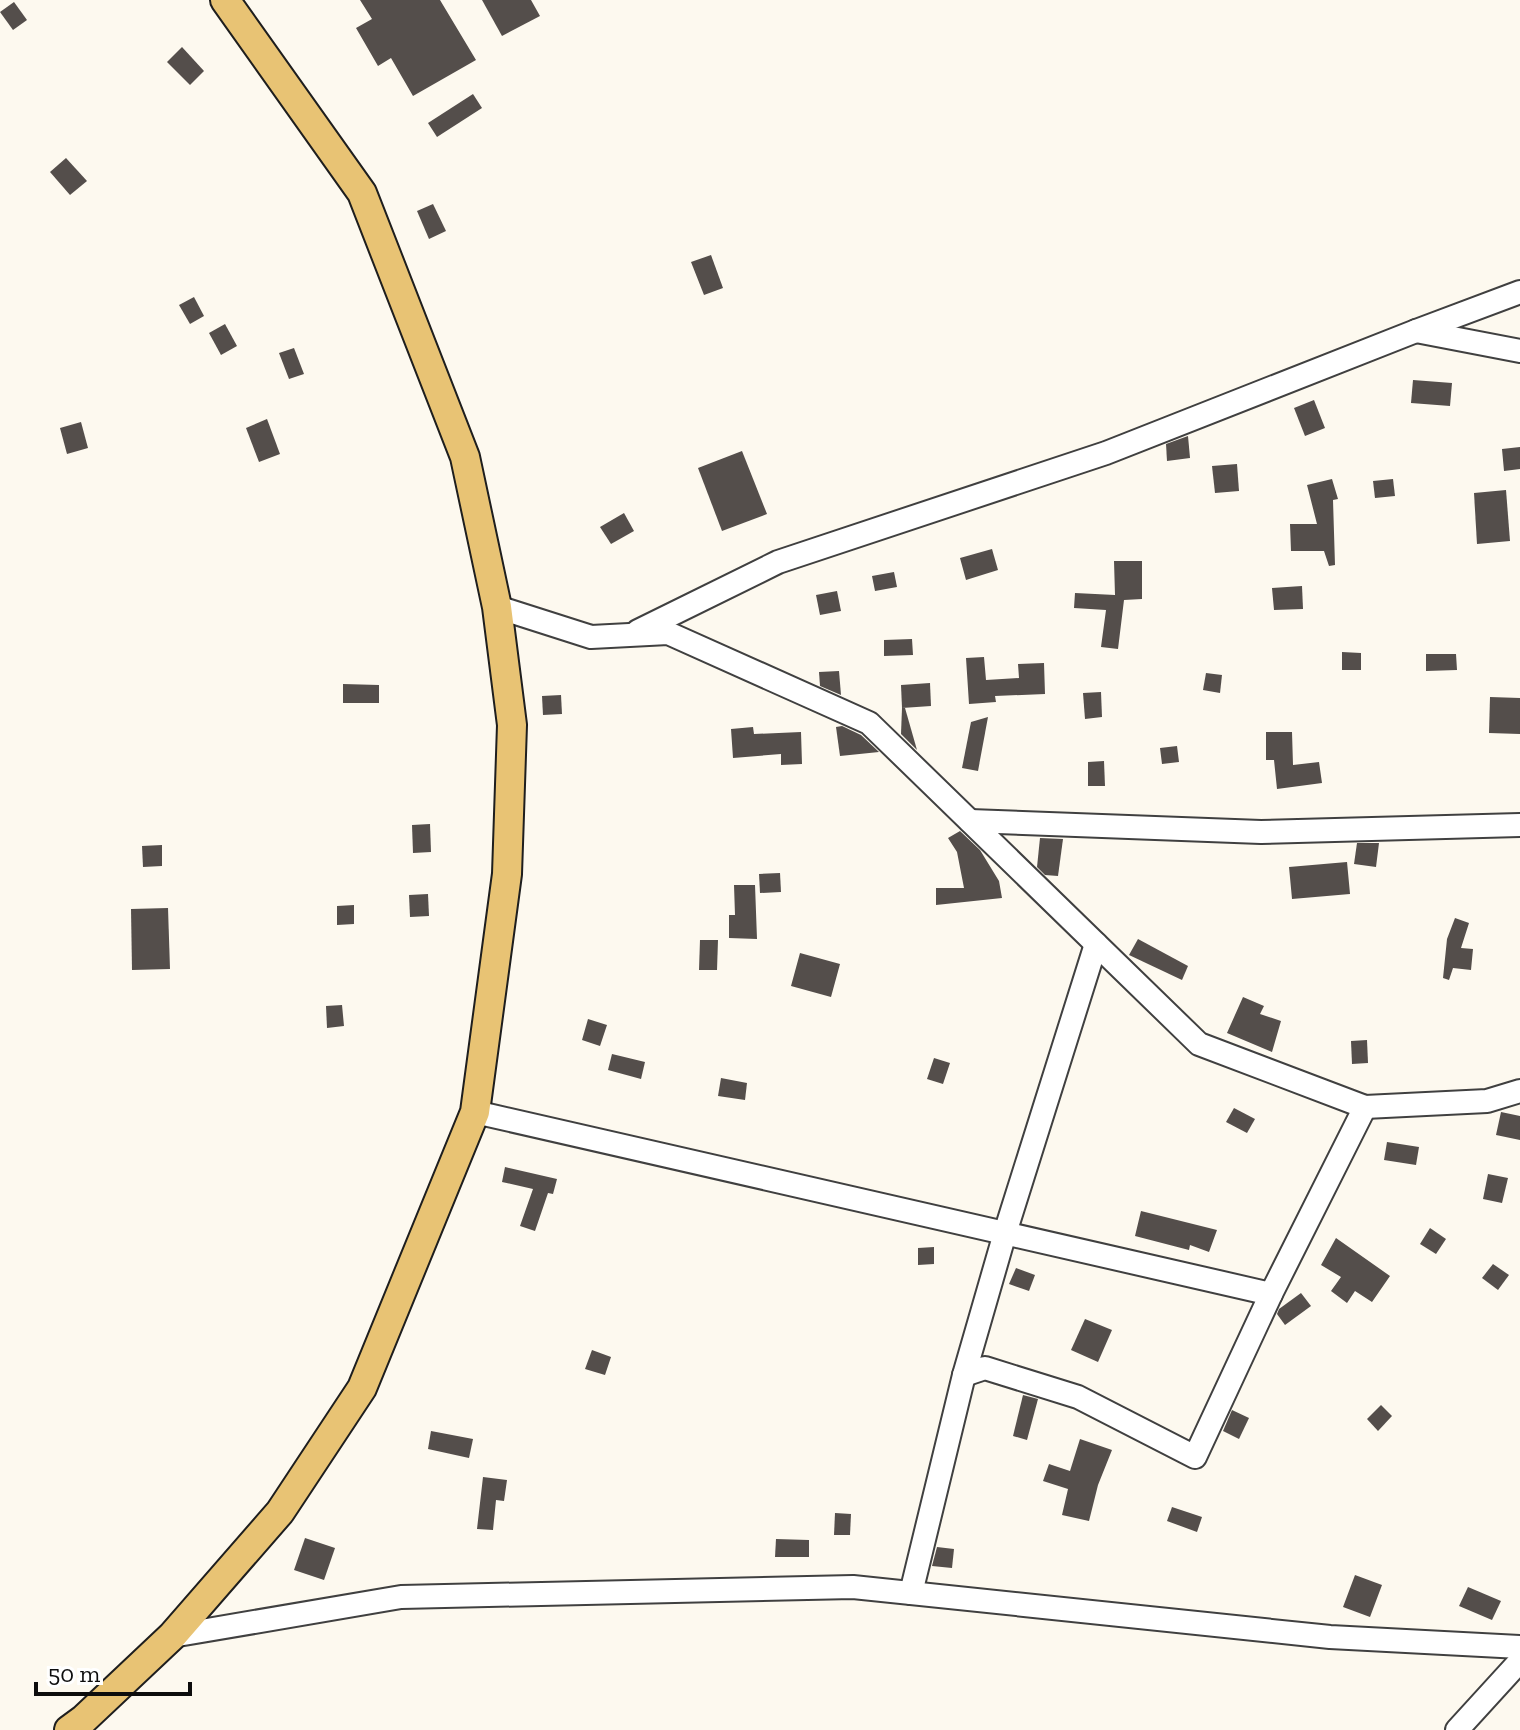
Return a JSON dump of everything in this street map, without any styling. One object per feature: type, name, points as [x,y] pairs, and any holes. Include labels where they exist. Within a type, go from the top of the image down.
[{"type":"main road","points":[[69,1730],[172,1636],[280,1512],[362,1388],[475,1112],[507,874],[512,725],[497,607],[465,457],[362,193],[225,0]]},
{"type":"street","points":[[630,635],[778,562],[1106,453],[1520,292]]},
{"type":"street","points":[[1416,331],[1520,351]]},
{"type":"street","points":[[497,607],[591,637],[668,633],[869,723],[1199,1044],[1365,1107],[1487,1101],[1520,1091]]},
{"type":"street","points":[[970,821],[1261,832],[1520,825]]},
{"type":"street","points":[[911,1593],[964,1375],[1096,944]]},
{"type":"street","points":[[964,1375],[985,1368],[1078,1397],[1195,1457],[1271,1294],[1365,1107]]},
{"type":"street","points":[[475,1112],[1271,1294]]},
{"type":"street","points":[[172,1636],[401,1597],[853,1587],[1330,1637],[1520,1647]]},
{"type":"street","points":[[1457,1730],[1520,1661]]},
{"type":"building","points":[[360,0],[440,0],[476,60],[413,96],[391,58],[378,66],[356,28],[372,19]]},
{"type":"building","points":[[482,0],[531,0],[540,16],[502,36]]},
{"type":"building","points":[[14,2],[27,20],[13,30],[0,12]]},
{"type":"building","points":[[182,47],[204,71],[190,85],[167,62]]},
{"type":"building","points":[[473,94],[482,108],[437,137],[428,123]]},
{"type":"building","points":[[66,158],[87,181],[70,195],[50,172]]},
{"type":"building","points":[[433,204],[446,231],[429,239],[417,211]]},
{"type":"building","points":[[711,255],[723,288],[704,295],[691,262]]},
{"type":"building","points":[[194,297],[204,316],[190,324],[179,305]]},
{"type":"building","points":[[225,324],[237,346],[221,355],[209,333]]},
{"type":"building","points":[[294,348],[304,374],[289,379],[279,353]]},
{"type":"building","points":[[1413,380],[1452,383],[1450,406],[1411,403]]},
{"type":"building","points":[[1314,400],[1325,428],[1305,436],[1294,408]]},
{"type":"building","points":[[267,419],[280,454],[259,462],[246,428]]},
{"type":"building","points":[[81,422],[88,448],[67,454],[60,428]]},
{"type":"building","points":[[1188,436],[1190,458],[1167,461],[1166,444]]},
{"type":"building","points":[[1520,447],[1520,469],[1504,471],[1502,449]]},
{"type":"building","points":[[742,451],[767,514],[722,531],[698,468]]},
{"type":"building","points":[[1237,464],[1239,491],[1215,493],[1212,466]]},
{"type":"building","points":[[1332,479],[1338,499],[1333,500],[1335,565],[1329,566],[1324,551],[1291,551],[1290,524],[1317,524],[1307,485]]},
{"type":"building","points":[[1393,479],[1395,496],[1375,498],[1373,481]]},
{"type":"building","points":[[1506,490],[1510,541],[1477,544],[1474,493]]},
{"type":"building","points":[[624,513],[634,531],[611,544],[600,527]]},
{"type":"building","points":[[992,549],[998,570],[966,580],[960,558]]},
{"type":"building","points":[[1114,561],[1142,561],[1142,599],[1124,600],[1118,649],[1101,647],[1106,610],[1074,608],[1075,593],[1115,595]]},
{"type":"building","points":[[894,572],[897,587],[875,591],[872,576]]},
{"type":"building","points":[[1302,586],[1303,609],[1274,610],[1272,588]]},
{"type":"building","points":[[837,591],[841,611],[820,615],[816,595]]},
{"type":"building","points":[[912,639],[913,655],[884,656],[884,640]]},
{"type":"building","points":[[1342,652],[1361,653],[1361,670],[1342,670]]},
{"type":"building","points":[[1426,654],[1456,654],[1457,670],[1426,671]]},
{"type":"building","points":[[984,657],[986,680],[1019,678],[1018,664],[1044,663],[1045,694],[995,696],[996,702],[969,704],[966,658]]},
{"type":"building","points":[[839,671],[841,695],[820,686],[819,672]]},
{"type":"building","points":[[1206,673],[1222,675],[1220,693],[1203,690]]},
{"type":"building","points":[[930,683],[931,706],[902,708],[901,685]]},
{"type":"building","points":[[343,684],[379,685],[379,703],[343,703]]},
{"type":"building","points":[[1101,692],[1102,717],[1085,719],[1083,693]]},
{"type":"building","points":[[561,695],[562,714],[543,715],[542,696]]},
{"type":"building","points":[[1490,697],[1520,698],[1520,734],[1489,733]]},
{"type":"building","points":[[902,708],[905,708],[917,750],[901,734]]},
{"type":"building","points":[[988,717],[978,771],[962,768],[971,722]]},
{"type":"building","points":[[842,726],[861,735],[879,752],[840,756],[836,727]]},
{"type":"building","points":[[753,727],[754,734],[801,732],[802,764],[781,765],[781,754],[733,758],[731,729]]},
{"type":"building","points":[[1266,732],[1292,732],[1293,765],[1319,762],[1322,783],[1277,789],[1274,760],[1266,760]]},
{"type":"building","points":[[1177,746],[1179,762],[1162,764],[1160,748]]},
{"type":"building","points":[[1104,761],[1105,786],[1088,786],[1088,762]]},
{"type":"building","points":[[430,824],[431,852],[413,853],[412,825]]},
{"type":"building","points":[[960,831],[980,850],[999,881],[1002,898],[936,905],[936,888],[964,888],[957,852],[948,838]]},
{"type":"building","points":[[1040,838],[1063,839],[1058,876],[1045,875],[1037,867]]},
{"type":"building","points":[[1357,843],[1379,843],[1376,867],[1354,864]]},
{"type":"building","points":[[162,845],[162,866],[143,867],[142,846]]},
{"type":"building","points":[[1347,862],[1350,894],[1292,899],[1289,867]]},
{"type":"building","points":[[780,873],[781,892],[760,893],[759,874]]},
{"type":"building","points":[[734,885],[755,885],[757,939],[729,938],[729,915],[735,915]]},
{"type":"building","points":[[428,894],[429,916],[410,917],[409,895]]},
{"type":"building","points":[[354,905],[354,924],[337,925],[337,906]]},
{"type":"building","points":[[168,908],[170,969],[132,970],[131,909]]},
{"type":"building","points":[[1455,918],[1469,923],[1461,948],[1473,949],[1471,970],[1453,968],[1449,980],[1443,978],[1447,939]]},
{"type":"building","points":[[1138,939],[1188,966],[1182,980],[1129,955]]},
{"type":"building","points":[[700,940],[718,940],[717,970],[699,970]]},
{"type":"building","points":[[800,953],[840,964],[831,997],[791,986]]},
{"type":"building","points":[[1243,997],[1264,1006],[1260,1014],[1281,1021],[1272,1052],[1227,1033]]},
{"type":"building","points":[[342,1005],[344,1026],[327,1028],[326,1006]]},
{"type":"building","points":[[588,1019],[607,1025],[600,1046],[582,1040]]},
{"type":"building","points":[[1367,1040],[1368,1063],[1352,1064],[1351,1041]]},
{"type":"building","points":[[612,1054],[645,1062],[641,1079],[608,1070]]},
{"type":"building","points":[[934,1058],[950,1063],[943,1084],[927,1079]]},
{"type":"building","points":[[721,1078],[747,1083],[745,1100],[718,1096]]},
{"type":"building","points":[[1234,1108],[1255,1119],[1247,1133],[1226,1122]]},
{"type":"building","points":[[1501,1112],[1520,1116],[1520,1140],[1496,1135]]},
{"type":"building","points":[[1387,1142],[1419,1147],[1416,1165],[1384,1160]]},
{"type":"building","points":[[505,1167],[557,1179],[553,1194],[548,1193],[535,1231],[520,1226],[533,1189],[502,1182]]},
{"type":"building","points":[[1488,1174],[1508,1178],[1502,1203],[1483,1199]]},
{"type":"building","points":[[1141,1211],[1217,1230],[1209,1252],[1190,1245],[1189,1250],[1135,1236]]},
{"type":"building","points":[[1430,1228],[1446,1239],[1436,1254],[1420,1244]]},
{"type":"building","points":[[1336,1238],[1390,1276],[1372,1302],[1355,1291],[1347,1303],[1331,1291],[1341,1277],[1321,1265]]},
{"type":"building","points":[[934,1247],[934,1264],[918,1265],[918,1248]]},
{"type":"building","points":[[1493,1264],[1509,1275],[1498,1290],[1482,1278]]},
{"type":"building","points":[[1016,1268],[1035,1275],[1029,1291],[1009,1284]]},
{"type":"building","points":[[1301,1293],[1311,1306],[1285,1325],[1277,1314],[1279,1309]]},
{"type":"building","points":[[1085,1319],[1112,1330],[1098,1362],[1071,1350]]},
{"type":"building","points":[[592,1350],[611,1357],[605,1375],[585,1369]]},
{"type":"building","points":[[1023,1395],[1038,1399],[1027,1440],[1013,1436]]},
{"type":"building","points":[[1381,1405],[1392,1416],[1378,1431],[1367,1419]]},
{"type":"building","points":[[1232,1410],[1249,1418],[1239,1439],[1223,1431]]},
{"type":"building","points":[[431,1431],[473,1439],[469,1458],[428,1449]]},
{"type":"building","points":[[1080,1439],[1112,1450],[1098,1485],[1089,1521],[1062,1515],[1068,1489],[1043,1481],[1049,1464],[1070,1471]]},
{"type":"building","points":[[483,1477],[507,1480],[504,1501],[496,1500],[493,1530],[477,1529]]},
{"type":"building","points":[[1172,1507],[1202,1517],[1197,1532],[1167,1521]]},
{"type":"building","points":[[835,1513],[851,1514],[850,1535],[834,1535]]},
{"type":"building","points":[[305,1538],[335,1548],[324,1580],[294,1570]]},
{"type":"building","points":[[776,1539],[809,1540],[809,1557],[775,1557]]},
{"type":"building","points":[[937,1547],[954,1549],[952,1568],[932,1566]]},
{"type":"building","points":[[1355,1575],[1382,1585],[1370,1617],[1343,1607]]},
{"type":"building","points":[[1468,1587],[1501,1601],[1492,1620],[1459,1606]]}]
